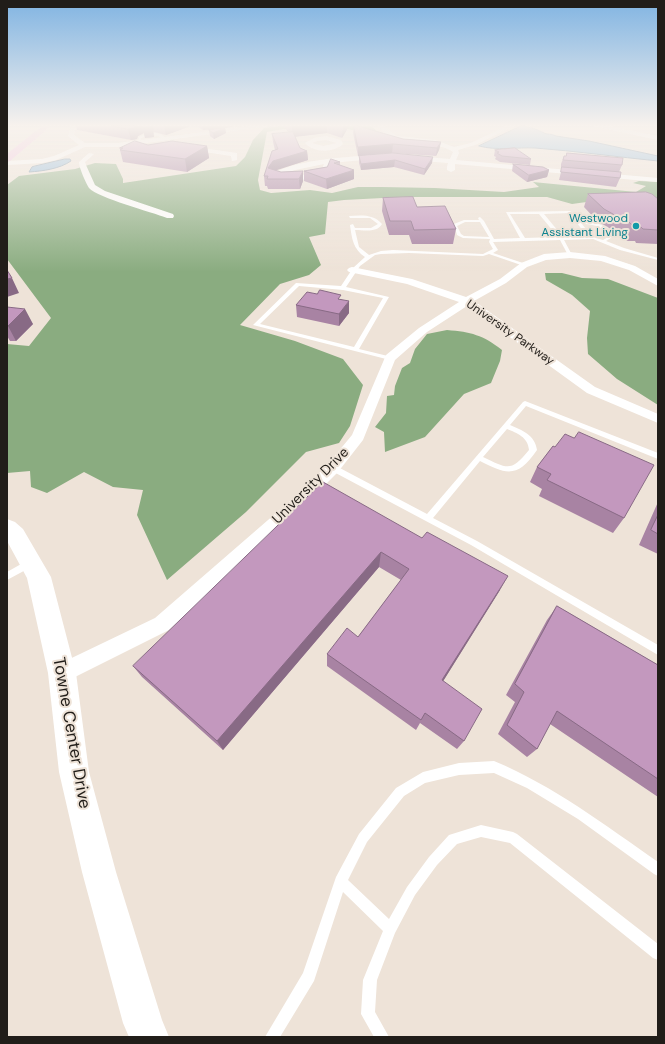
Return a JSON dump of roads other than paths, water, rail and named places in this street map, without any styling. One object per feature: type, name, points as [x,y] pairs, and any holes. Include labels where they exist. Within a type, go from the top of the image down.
[{"type":"main road","name":"Towne Center Drive","points":[[7,528],[15,535],[19,569],[39,577],[62,673],[74,772],[99,872],[143,1023],[149,1037]]},
{"type":"street","points":[[88,175],[92,186],[102,193],[170,216]]},
{"type":"street","points":[[276,175],[274,177],[302,178],[318,175]]},
{"type":"street","points":[[607,175],[658,180]]},
{"type":"street","name":"University Drive","points":[[62,673],[162,624],[303,498],[333,468],[358,438],[390,358],[423,330],[467,301],[503,281],[524,265],[544,258],[570,255],[602,258],[632,268],[658,283]]},
{"type":"street","name":"University Parkway","points":[[352,270],[409,281],[467,301],[591,390],[658,419]]},
{"type":"lane","points":[[523,239],[507,213],[570,212],[590,238]]},
{"type":"lane","points":[[541,213],[561,238],[570,255]]},
{"type":"lane","points":[[352,229],[372,229],[380,224],[377,220],[369,217],[350,217],[352,229],[358,250],[369,257]]},
{"type":"lane","points":[[344,288],[352,270],[374,254],[394,252],[483,255],[496,250],[491,242],[492,239],[481,219],[464,221],[455,225],[459,235],[463,237],[492,239],[590,238],[658,259]]},
{"type":"lane","points":[[578,223],[590,222],[604,226],[612,236],[602,242]]},
{"type":"lane","points":[[489,253],[524,265]]},
{"type":"lane","points":[[356,350],[386,297],[344,288],[298,284],[256,325],[356,350],[390,358]]},
{"type":"lane","points":[[428,518],[525,403],[658,456]]},
{"type":"lane","points":[[479,458],[497,467],[507,469],[516,468],[522,464],[533,450],[532,442],[526,436],[506,426]]},
{"type":"lane","points":[[333,468],[428,518],[658,650]]},
{"type":"lane","points":[[272,1037],[309,976],[340,881],[363,838],[400,792],[423,778],[459,769],[494,767],[531,784],[582,815],[658,870]]},
{"type":"lane","points":[[382,1037],[368,1014],[370,980],[390,929],[411,891],[453,839],[481,831],[513,838],[658,953]]},
{"type":"lane","points":[[340,881],[390,929]]},
{"type":"place","name":"Westwood Assistant Living","points":[[636,226]]}]
